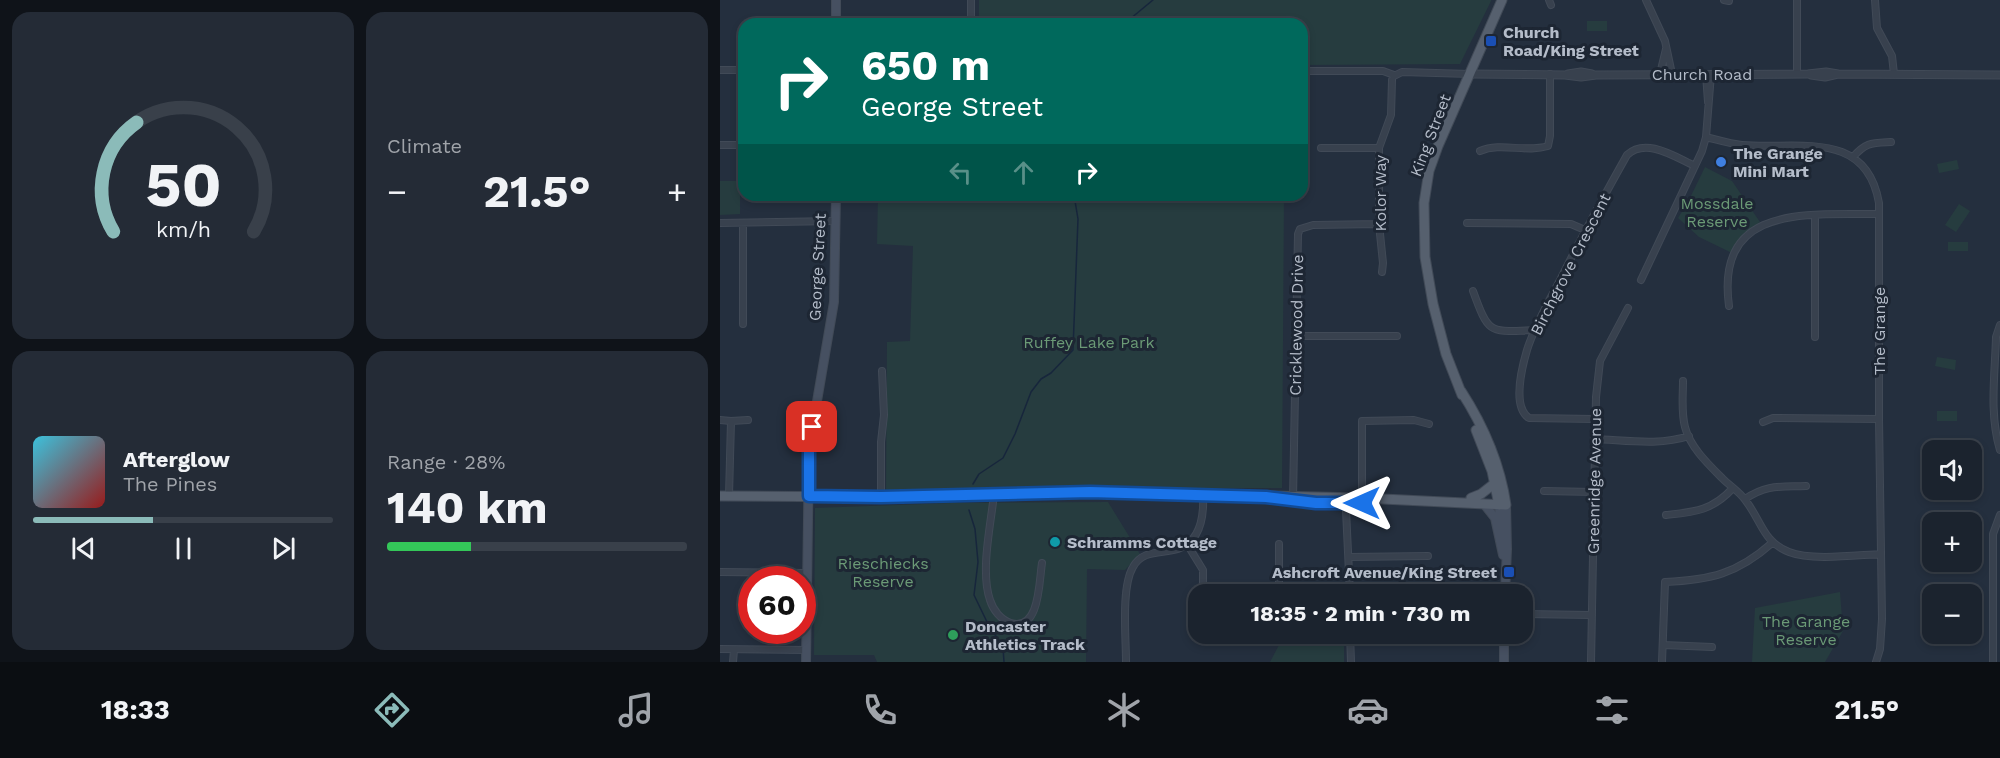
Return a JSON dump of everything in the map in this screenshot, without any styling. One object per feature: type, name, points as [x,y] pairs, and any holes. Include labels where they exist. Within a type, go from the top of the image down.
[{"type":"main road","points":[[836,0],[836,18]]},
{"type":"main road","name":"King Street","points":[[1502,0],[1432,160],[1423,214],[1426,267],[1436,318],[1446,354],[1508,521],[1505,584]]},
{"type":"main road","name":"George Street","points":[[807,566],[809,448],[834,302],[836,201]]},
{"type":"main road","name":"King Street","points":[[1461,391],[1471,406],[1492,451],[1502,501],[1505,573]]},
{"type":"main road","points":[[1471,498],[1482,494],[1495,483]]},
{"type":"main road","points":[[725,496],[881,497],[1090,492],[1266,497],[1348,502],[1471,498],[1502,501]]},
{"type":"main road","points":[[1398,500],[1484,504],[1502,501]]},
{"type":"main road","points":[[1484,504],[1495,518],[1503,555]]},
{"type":"main road","name":"George Street","points":[[806,644],[806,662]]},
{"type":"main road","points":[[1504,644],[1504,662]]},
{"type":"street","points":[[971,0],[971,18]]},
{"type":"street","points":[[1646,0],[1663,36],[1672,74]]},
{"type":"street","points":[[1797,0],[1797,74]]},
{"type":"street","points":[[1875,0],[1877,28],[1891,52],[1894,74]]},
{"type":"street","points":[[1660,74],[1666,48]]},
{"type":"street","points":[[720,70],[738,70]]},
{"type":"street","name":"Church Road","points":[[1308,71],[1373,72],[1393,77],[1402,72],[1550,74],[1581,77],[1660,74],[1808,74],[1820,77],[1838,74],[2000,75]]},
{"type":"street","points":[[1480,151],[1492,147],[1550,148],[1550,74]]},
{"type":"street","points":[[1641,280],[1695,166],[1706,137],[1709,106],[1708,74]]},
{"type":"street","name":"Kolor Way","points":[[1382,272],[1379,224],[1379,148],[1390,115],[1393,77]]},
{"type":"street","points":[[1706,137],[1742,145],[1817,146],[1838,150],[1854,157],[1863,146],[1869,143],[1891,142]]},
{"type":"street","points":[[720,145],[738,145]]},
{"type":"street","points":[[1321,148],[1379,148]]},
{"type":"street","name":"Birchgrove Crescent","points":[[1594,419],[1529,418],[1523,414],[1520,406],[1520,378],[1534,330],[1586,230],[1633,148],[1657,149],[1695,166]]},
{"type":"street","name":"The Grange","points":[[1854,157],[1870,176],[1877,190],[1879,214],[1882,634],[1876,662]]},
{"type":"street","points":[[1729,306],[1727,277],[1730,263],[1745,238],[1766,222],[1789,216],[1879,214]]},
{"type":"street","points":[[1815,215],[1815,337]]},
{"type":"street","points":[[720,223],[836,221]]},
{"type":"street","points":[[743,223],[743,324]]},
{"type":"street","points":[[1467,223],[1571,224],[1586,230]]},
{"type":"street","name":"Cricklewood Drive","points":[[1293,499],[1297,238],[1300,229],[1313,225],[1379,224]]},
{"type":"street","points":[[1473,291],[1484,320],[1490,327],[1498,332],[1534,330]]},
{"type":"street","name":"Greenridge Avenue","points":[[1591,662],[1594,419],[1600,361],[1628,308]]},
{"type":"street","points":[[2000,325],[1995,337],[1994,417],[2000,450]]},
{"type":"street","points":[[1295,336],[1396,336]]},
{"type":"street","points":[[881,497],[881,442],[884,415],[882,371]]},
{"type":"street","points":[[1683,381],[1683,411],[1685,428],[1689,436],[1703,458],[1745,499],[1772,543],[1792,554],[1813,557],[1881,554]]},
{"type":"street","points":[[1763,422],[1773,418],[1879,418]]},
{"type":"street","points":[[720,420],[748,420]]},
{"type":"street","points":[[1362,500],[1362,421],[1414,420],[1429,424]]},
{"type":"street","points":[[725,496],[731,421]]},
{"type":"street","points":[[1594,439],[1661,441],[1689,436]]},
{"type":"street","points":[[1745,499],[1758,490],[1769,487],[1806,486]]},
{"type":"street","points":[[1666,515],[1688,513],[1714,505],[1733,488]]},
{"type":"street","points":[[1544,491],[1593,492]]},
{"type":"street","points":[[994,494],[986,581],[990,601],[997,614],[1005,622],[1016,625],[1026,622],[1035,611],[1042,563]]},
{"type":"street","points":[[1126,662],[1126,582],[1132,567],[1143,556],[1155,551],[1178,549],[1197,534],[1203,519],[1203,495]]},
{"type":"street","points":[[1348,502],[1350,584]]},
{"type":"street","points":[[1993,662],[1993,534],[2000,515]]},
{"type":"street","points":[[1662,662],[1665,582],[1720,574],[1754,559],[1772,543]]},
{"type":"street","points":[[1186,544],[1203,570],[1203,584]]},
{"type":"street","points":[[1279,544],[1279,584]]},
{"type":"street","points":[[1349,557],[1428,556]]},
{"type":"street","points":[[720,572],[738,572]]},
{"type":"street","points":[[1533,614],[1592,615]]},
{"type":"street","points":[[1350,644],[1351,662]]},
{"type":"street","points":[[1663,645],[1712,647]]},
{"type":"street","points":[[720,649],[806,650]]},
{"type":"street","points":[[733,662],[734,650]]},
{"type":"green space","points":[[979,0],[1491,0],[1460,64],[1308,65],[1308,18],[979,18]]},
{"type":"green space","points":[[1587,21],[1607,21],[1607,31],[1587,31]]},
{"type":"green space","points":[[1957,160],[1959,169],[1939,173],[1937,164]]},
{"type":"green space","name":"Mossdale Reserve","points":[[1705,167],[1732,181],[1760,222],[1743,236],[1732,253],[1699,237],[1678,218]]},
{"type":"green space","points":[[720,181],[738,181],[740,214],[720,215]]},
{"type":"green space","name":"Ruffey Lake Park","points":[[878,201],[1284,201],[1282,488],[886,490],[887,342],[910,341],[913,246],[877,244]]},
{"type":"green space","points":[[1959,204],[1970,211],[1956,232],[1945,225]]},
{"type":"green space","points":[[1948,242],[1968,242],[1968,251],[1948,251]]},
{"type":"green space","points":[[1937,357],[1956,360],[1955,370],[1935,366]]},
{"type":"green space","points":[[1937,411],[1957,411],[1957,421],[1937,421]]},
{"type":"green space","name":"Rieschiecks Reserve","points":[[1108,502],[1140,554],[1125,570],[1087,569],[1086,662],[877,662],[874,655],[814,655],[814,644],[816,644],[815,508],[951,503]]},
{"type":"green space","name":"The Grange Reserve","points":[[1840,592],[1843,631],[1825,662],[1752,662],[1755,608]]},
{"type":"green space","points":[[1344,644],[1344,662],[1270,662],[1279,645]]},
{"type":"waterway","points":[[1131,18],[1153,0]]},
{"type":"waterway","points":[[973,484],[979,474],[1003,458],[1031,392],[1041,379],[1051,373],[1073,350],[1078,219],[1075,201]]},
{"type":"waterway","points":[[969,510],[975,529],[978,562],[974,595],[988,624],[1003,647],[1004,662]]},
{"type":"place","name":"Church Road/King Street","points":[[1491,41]]},
{"type":"place","name":"The Grange Mini Mart","points":[[1721,162]]},
{"type":"place","name":"Schramms Cottage","points":[[1055,542]]},
{"type":"place","name":"Ashcroft Avenue/King Street","points":[[1509,572]]},
{"type":"place","name":"Doncaster Athletics Track","points":[[953,635]]},
{"type":"route","points":[[812,427],[809,448],[809,496],[881,497],[1090,492],[1266,497],[1316,503],[1362,503]]}]
